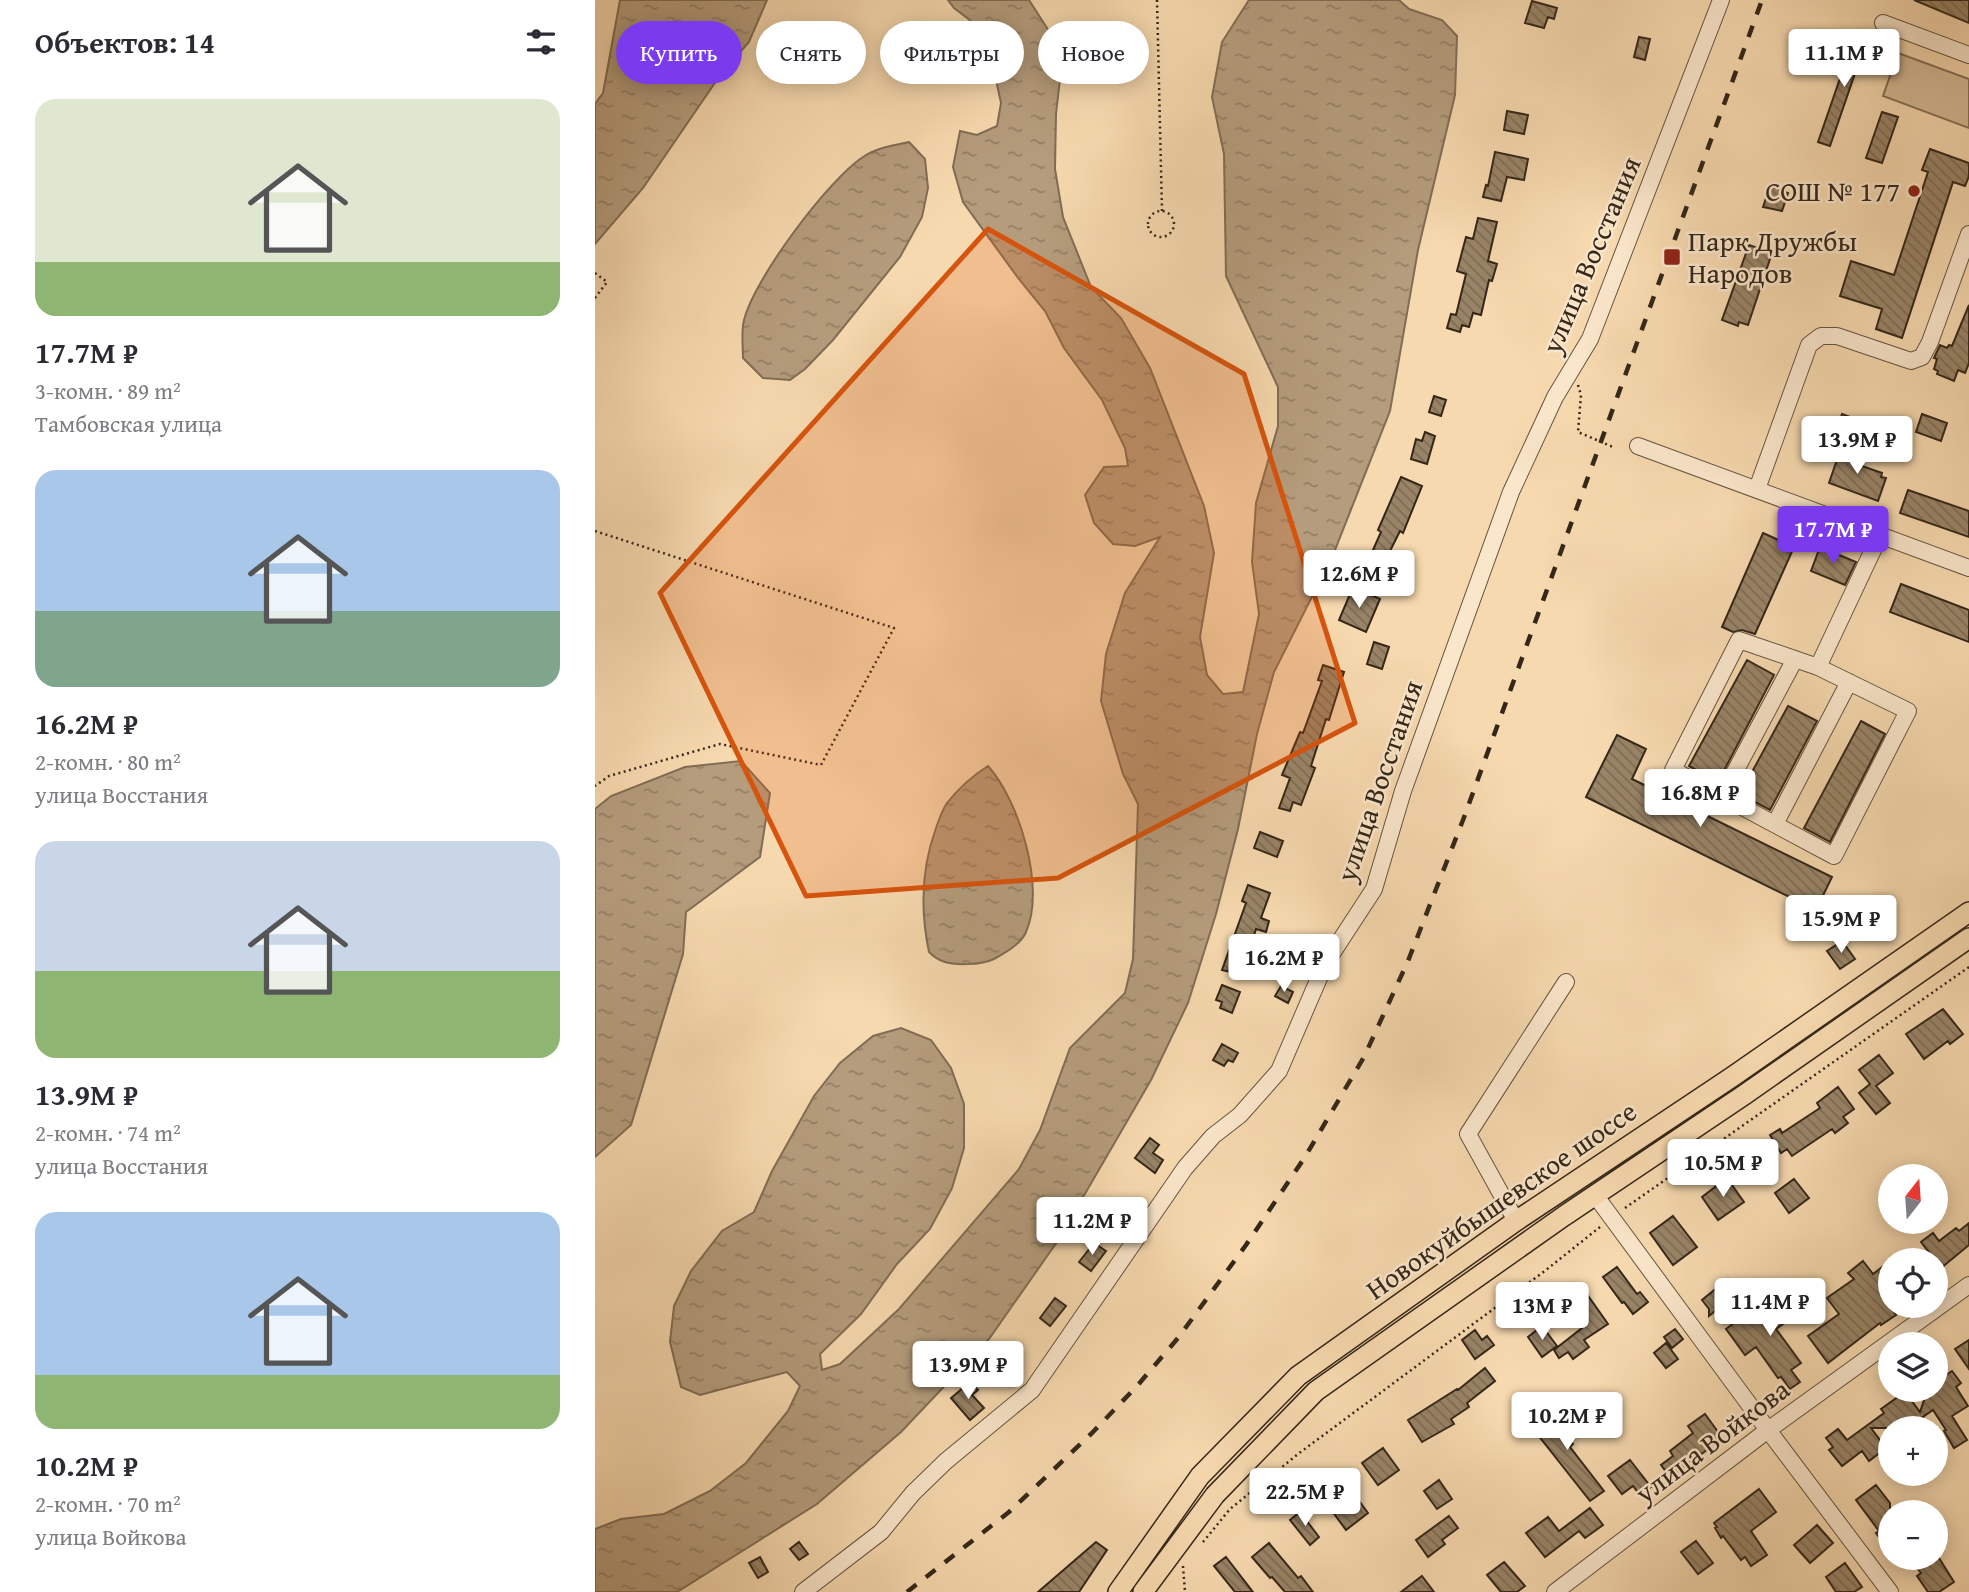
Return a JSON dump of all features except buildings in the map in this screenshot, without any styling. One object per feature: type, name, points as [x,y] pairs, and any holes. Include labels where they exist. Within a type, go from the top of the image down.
[{"type":"main road","name":"Новокуйбышевское шоссе","points":[[1118,1592],[1200,1476],[1298,1376],[1516,1221],[1743,1069],[1969,912]]},
{"type":"main road","name":"Новокуйбышевское шоссе","points":[[1143,1592],[1215,1495],[1316,1391],[1969,938]]},
{"type":"street","name":"улица Восстания","points":[[803,1592],[881,1532],[913,1493],[946,1461],[1032,1390],[1185,1168],[1213,1136],[1240,1115],[1279,1071],[1325,964],[1374,889],[1403,791],[1511,492],[1555,397],[1590,340],[1721,0]]},
{"type":"street","points":[[1883,23],[1969,55]]},
{"type":"street","points":[[1758,489],[1809,345],[1821,336],[1837,336],[1911,361],[1922,357],[1930,342],[1969,234]]},
{"type":"street","points":[[1638,446],[1969,568]]},
{"type":"street","points":[[1818,667],[1880,535]]},
{"type":"street","points":[[1739,640],[1818,667],[1908,711],[1834,856],[1673,770],[1739,640]]},
{"type":"street","points":[[1722,796],[1795,659]]},
{"type":"street","points":[[1775,824],[1849,682]]},
{"type":"street","points":[[1516,1221],[1468,1134],[1566,982]]},
{"type":"street","points":[[1595,1195],[1891,1592]]},
{"type":"street","name":"улица Войкова","points":[[1555,1592],[1768,1430],[1969,1285]]},
{"type":"path","points":[[1157,0],[1162,211]]},
{"type":"path","points":[[1162,211],[1172,216],[1173,227],[1166,236],[1151,231],[1149,220],[1151,215],[1162,211]]},
{"type":"path","points":[[595,273],[607,282],[595,299]]},
{"type":"path","points":[[1573,369],[1581,393],[1578,432],[1613,447]]},
{"type":"path","points":[[595,531],[894,628],[821,765],[720,744],[609,776],[595,786]]},
{"type":"path","points":[[1199,1546],[1230,1509],[1298,1454],[1546,1270],[1611,1217],[1969,967]]},
{"type":"path","points":[[1183,1565],[1185,1592]]},
{"type":"highlighted area","points":[[988,229],[1244,374],[1355,723],[1058,878],[806,896],[660,593]]},
{"type":"shaded area","points":[[1898,53],[1969,79],[1969,128],[1883,96]]},
{"type":"water","points":[[620,0],[767,0],[749,42],[742,50],[742,21],[616,21]]},
{"type":"water","points":[[948,0],[1029,0],[1042,21],[1038,21],[1038,84],[1059,84],[1055,169],[1063,217],[1091,287],[1121,318],[1150,368],[1204,506],[1214,553],[1200,637],[1207,675],[1223,694],[1243,692],[1259,614],[1252,562],[1256,503],[1278,426],[1278,387],[1226,276],[1224,154],[1212,97],[1222,42],[1249,0],[1399,0],[1409,9],[1442,20],[1457,36],[1455,95],[1418,250],[1390,411],[1333,555],[1274,672],[1216,914],[1188,1003],[1151,1080],[1057,1242],[989,1339],[901,1432],[817,1504],[677,1592],[595,1592],[595,1529],[621,1519],[664,1514],[710,1491],[746,1463],[788,1411],[800,1386],[787,1372],[700,1395],[681,1387],[670,1342],[674,1306],[691,1271],[722,1231],[754,1212],[772,1171],[814,1096],[840,1063],[873,1036],[901,1028],[931,1040],[951,1068],[964,1104],[964,1148],[952,1188],[930,1229],[897,1264],[861,1314],[820,1354],[822,1370],[840,1364],[899,1309],[1019,1169],[1040,1130],[1070,1048],[1125,993],[1133,959],[1138,804],[1123,774],[1101,701],[1106,654],[1125,593],[1160,537],[1135,546],[1113,544],[1094,523],[1085,495],[1104,467],[1128,466],[1125,448],[1102,400],[1064,348],[1045,311],[963,202],[953,167],[960,131],[977,135],[997,126],[1001,103],[997,84],[1024,84],[1024,21],[971,21]]},
{"type":"water","points":[[616,22],[616,84],[714,84],[643,188],[595,244],[595,104],[603,93]]},
{"type":"water","points":[[909,142],[925,159],[928,188],[922,217],[900,257],[833,340],[805,369],[790,380],[763,378],[743,358],[742,339],[744,320],[762,280],[794,232],[848,169],[874,151]]},
{"type":"water","points":[[741,761],[770,793],[760,857],[686,912],[683,954],[631,1125],[595,1157],[595,809],[611,796],[685,767]]},
{"type":"water","points":[[988,766],[1010,800],[1026,845],[1033,892],[1031,914],[1024,936],[1003,954],[982,963],[948,963],[929,952],[923,905],[927,859],[947,803],[956,792]]},
{"type":"railway","points":[[907,1592],[1009,1512],[1137,1386],[1178,1338],[1246,1245],[1305,1157],[1364,1057],[1408,961],[1463,820],[1762,0]]},
{"type":"place","name":"СОШ № 177","points":[[1914,191]]},
{"type":"place","name":"Парк Дружбы Народов","points":[[1672,257]]}]
